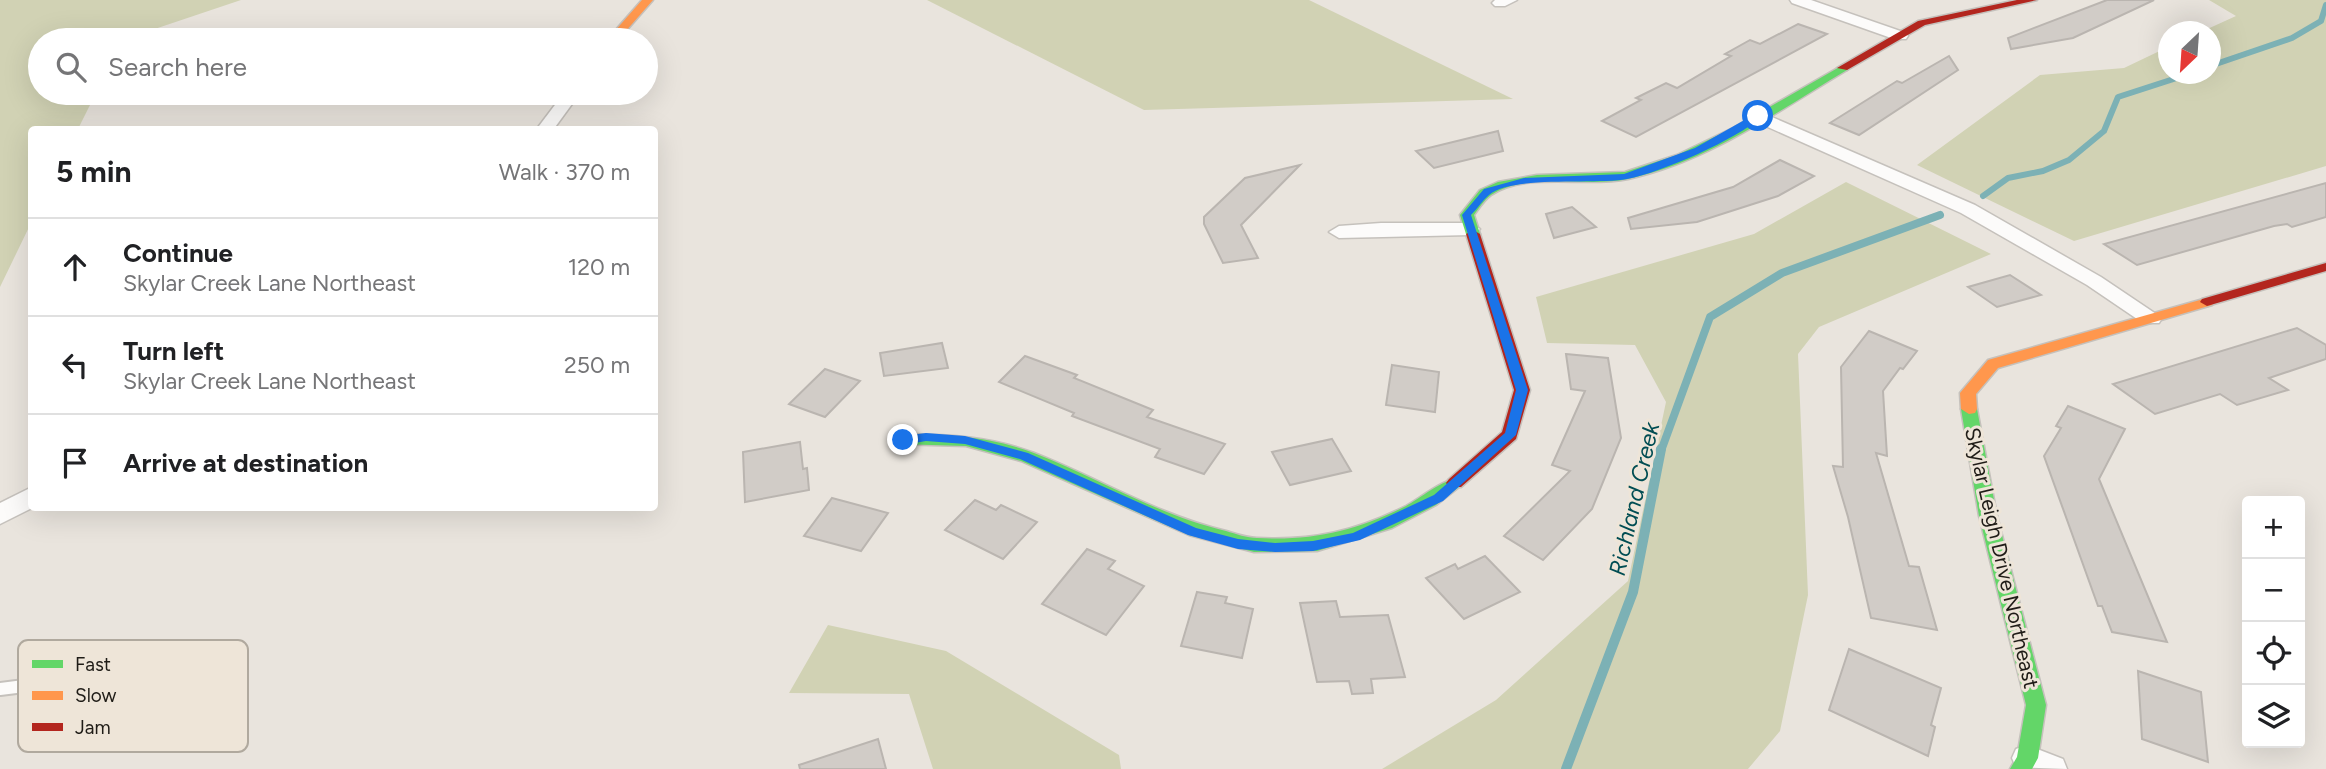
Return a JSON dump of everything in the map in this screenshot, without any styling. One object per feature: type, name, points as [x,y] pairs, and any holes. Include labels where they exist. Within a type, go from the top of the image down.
[{"type":"street","points":[[623,28],[648,0]]},
{"type":"street","points":[[1797,0],[1900,36]]},
{"type":"street","points":[[903,440],[926,437],[965,440],[1024,456],[1192,531],[1238,544],[1275,548],[1313,546],[1356,537],[1438,498],[1510,435],[1522,390],[1466,215],[1487,191],[1524,181],[1625,176],[1662,165],[1698,150],[1922,23],[1947,14],[2003,7],[2032,0]]},
{"type":"street","points":[[547,126],[563,105]]},
{"type":"street","points":[[1758,116],[1968,209],[2094,281],[2151,318]]},
{"type":"street","points":[[1339,232],[1470,229]]},
{"type":"street","name":"Skylar Leigh Drive Northeast","points":[[2033,765],[2036,705],[1988,516],[1970,423],[1968,393],[1993,364],[2326,267]]},
{"type":"street","points":[[0,515],[28,498]]},
{"type":"lane","points":[[0,689],[18,687]]},
{"type":"green space","points":[[0,0],[241,0],[158,28],[28,28],[28,105],[90,105],[80,126],[28,126],[28,229],[0,287]]},
{"type":"green space","points":[[927,0],[1309,0],[1513,99],[1144,110]]},
{"type":"green space","points":[[2209,0],[2326,0],[2326,166],[2074,241],[1917,165],[2040,75],[2124,68],[2158,52],[2158,84],[2221,84],[2221,23],[2236,16]]},
{"type":"green space","points":[[1846,182],[1991,254],[1819,327],[1798,354],[1808,595],[1780,731],[1748,769],[1382,769],[1496,700],[1628,581],[1666,402],[1635,345],[1547,343],[1536,297],[1754,234]]},
{"type":"green space","points":[[828,625],[946,651],[1119,755],[1121,769],[933,769],[909,694],[789,693]]},
{"type":"building","points":[[2107,0],[2154,0],[2073,38],[2011,49],[2008,38]]},
{"type":"building","points":[[1798,24],[1827,34],[1636,137],[1602,121],[1641,100],[1636,98],[1666,83],[1677,88],[1731,56],[1725,54],[1750,40],[1760,44]]},
{"type":"building","points":[[1949,56],[1958,70],[1859,135],[1830,123],[1897,81],[1902,83]]},
{"type":"building","points":[[1498,131],[1503,151],[1434,168],[1416,151]]},
{"type":"building","points":[[1780,160],[1814,176],[1778,196],[1697,222],[1631,229],[1628,218],[1733,187]]},
{"type":"building","points":[[1300,165],[1241,225],[1258,258],[1223,263],[1204,224],[1204,217],[1245,178]]},
{"type":"building","points":[[2326,183],[2326,217],[2292,227],[2287,224],[2274,226],[2137,265],[2104,244]]},
{"type":"building","points":[[1572,207],[1596,227],[1554,238],[1546,214]]},
{"type":"building","points":[[2010,275],[2041,295],[1997,307],[1968,287]]},
{"type":"building","points":[[2297,328],[2326,345],[2326,359],[2269,378],[2288,390],[2237,405],[2220,394],[2155,414],[2113,384]]},
{"type":"building","points":[[1869,331],[1917,351],[1883,391],[1887,456],[1876,453],[1909,566],[1919,567],[1937,630],[1871,618],[1848,517],[1833,466],[1843,467],[1841,367]]},
{"type":"building","points":[[942,343],[948,368],[884,376],[880,353]]},
{"type":"building","points":[[1566,354],[1608,358],[1621,438],[1592,509],[1543,560],[1504,536],[1570,471],[1552,465],[1585,391],[1571,389]]},
{"type":"building","points":[[1025,356],[1077,375],[1074,378],[1153,410],[1147,417],[1225,444],[1204,474],[1155,457],[1160,449],[1072,416],[1074,413],[999,382]]},
{"type":"building","points":[[1392,365],[1439,372],[1435,412],[1386,405]]},
{"type":"building","points":[[825,369],[860,381],[825,417],[789,404]]},
{"type":"building","points":[[2068,406],[2125,429],[2099,479],[2167,642],[2112,632],[2102,606],[2098,606],[2044,456],[2061,428],[2056,426]]},
{"type":"building","points":[[1332,439],[1351,471],[1290,485],[1272,452]]},
{"type":"building","points":[[800,442],[809,490],[745,502],[743,452]]},
{"type":"building","points":[[832,498],[888,513],[861,551],[804,536]]},
{"type":"building","points":[[975,500],[996,510],[1001,505],[1037,522],[1003,559],[945,530]]},
{"type":"building","points":[[1087,549],[1115,561],[1108,569],[1144,586],[1106,635],[1042,604]]},
{"type":"building","points":[[1485,556],[1520,592],[1464,619],[1426,578],[1455,564],[1458,569]]},
{"type":"building","points":[[1197,592],[1227,597],[1225,603],[1253,609],[1242,658],[1181,646]]},
{"type":"building","points":[[1336,601],[1340,617],[1388,615],[1405,677],[1371,679],[1373,693],[1352,694],[1349,681],[1317,682],[1300,603]]},
{"type":"building","points":[[1849,649],[1941,688],[1931,725],[1935,727],[1928,756],[1829,710]]},
{"type":"building","points":[[2138,671],[2201,692],[2208,762],[2142,739]]},
{"type":"building","points":[[878,739],[886,769],[800,769],[799,765]]},
{"type":"waterway","name":"Richland Creek","points":[[2221,62],[2292,38],[2321,21],[2326,5]]},
{"type":"waterway","name":"Richland Creek","points":[[1983,196],[2008,178],[2043,171],[2069,160],[2104,131],[2118,97],[2158,84]]},
{"type":"waterway","name":"Richland Creek","points":[[1661,451],[1710,317],[1782,273],[1940,215]]},
{"type":"waterway","name":"Richland Creek","points":[[1566,769],[1633,592],[1661,449]]},
{"type":"traffic: fast","points":[[1473,234],[1467,215],[1488,191],[1519,181],[1610,178],[1654,169],[1710,145],[1843,68]]},
{"type":"traffic: fast","points":[[1969,409],[1988,516],[2036,705],[2027,758],[2021,769]]},
{"type":"traffic: fast","points":[[903,440],[966,441],[1026,456],[1195,531],[1254,545],[1317,545],[1386,523],[1430,500],[1455,483]]},
{"type":"traffic: slow","points":[[623,28],[648,0]]},
{"type":"traffic: slow","points":[[1969,409],[1968,393],[1993,364],[2207,302]]},
{"type":"traffic: jam","points":[[1843,68],[1922,23],[2032,0]]},
{"type":"traffic: jam","points":[[1455,483],[1510,435],[1522,390],[1473,234]]},
{"type":"traffic: jam","points":[[2207,302],[2326,267]]},
{"type":"route","points":[[903,440],[926,437],[965,440],[1024,456],[1192,531],[1238,544],[1275,548],[1313,546],[1356,537],[1438,498],[1510,435],[1522,390],[1466,215],[1487,191],[1524,181],[1625,176],[1698,150],[1758,116]]}]
